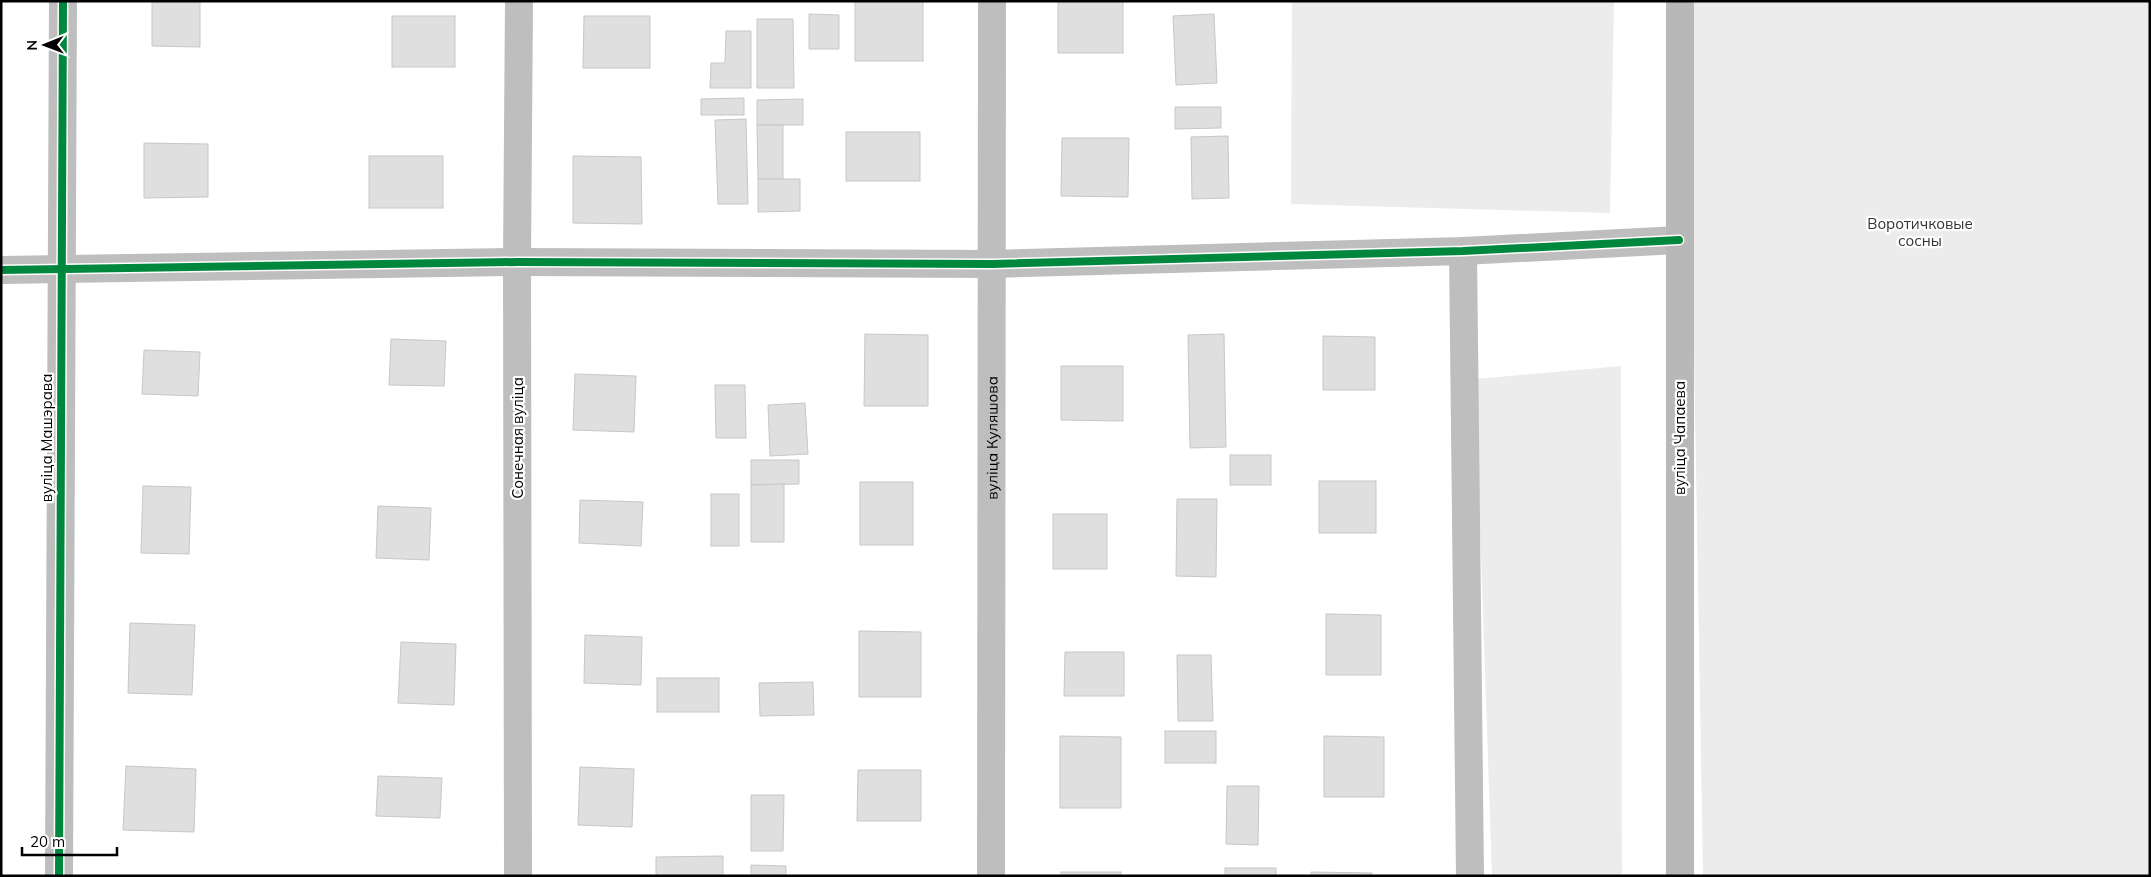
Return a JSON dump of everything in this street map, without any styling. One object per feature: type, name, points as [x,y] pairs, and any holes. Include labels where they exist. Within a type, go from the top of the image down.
[{"type":"main road","name":"вуліца Чапаева","points":[[1680,1],[1680,876]]},
{"type":"street","name":"вуліца Машэрава","points":[[59,876],[60,269],[63,1]]},
{"type":"street","name":"Сонечная вуліца","points":[[518,876],[516,262],[519,1]]},
{"type":"street","name":"вуліца Куляшова","points":[[992,1],[992,876]]},
{"type":"street","points":[[1,270],[516,262],[993,264],[1463,251],[1679,240]]},
{"type":"street","points":[[1463,251],[1470,876]]},
{"type":"green space","points":[[1292,1],[1614,1],[1610,213],[1291,204]]},
{"type":"green space","name":"Воротичковые сосны","points":[[1688,1],[2150,1],[2150,876],[1703,876]]},
{"type":"green space","points":[[1621,366],[1622,876],[1492,876],[1475,379]]},
{"type":"building","points":[[152,1],[200,1],[200,47],[152,46]]},
{"type":"building","points":[[855,1],[923,1],[923,61],[855,61]]},
{"type":"building","points":[[1058,1],[1123,1],[1123,53],[1058,53]]},
{"type":"building","points":[[809,14],[839,15],[839,49],[809,49]]},
{"type":"building","points":[[1214,14],[1217,83],[1176,85],[1173,16]]},
{"type":"building","points":[[392,16],[455,16],[455,67],[392,67]]},
{"type":"building","points":[[584,16],[650,16],[650,68],[583,68]]},
{"type":"building","points":[[757,19],[793,19],[794,88],[757,88]]},
{"type":"building","points":[[726,31],[751,31],[751,88],[710,88],[711,63],[725,63]]},
{"type":"building","points":[[744,98],[744,115],[701,115],[701,99]]},
{"type":"building","points":[[803,99],[803,125],[757,125],[757,100]]},
{"type":"building","points":[[1175,107],[1221,107],[1221,128],[1175,129]]},
{"type":"building","points":[[746,119],[748,204],[718,204],[715,120]]},
{"type":"building","points":[[757,125],[783,125],[783,179],[758,179]]},
{"type":"building","points":[[846,132],[920,132],[920,181],[846,181]]},
{"type":"building","points":[[1228,136],[1229,198],[1192,199],[1191,137]]},
{"type":"building","points":[[1062,138],[1129,138],[1128,197],[1061,196]]},
{"type":"building","points":[[144,143],[208,144],[208,197],[144,198]]},
{"type":"building","points":[[369,156],[443,156],[443,208],[369,208]]},
{"type":"building","points":[[573,156],[641,157],[642,224],[573,223]]},
{"type":"building","points":[[758,179],[800,179],[800,211],[758,212]]},
{"type":"building","points":[[865,334],[928,335],[928,406],[864,406]]},
{"type":"building","points":[[1224,334],[1226,447],[1190,448],[1188,335]]},
{"type":"building","points":[[1323,336],[1375,337],[1375,390],[1323,390]]},
{"type":"building","points":[[391,339],[446,341],[444,386],[389,385]]},
{"type":"building","points":[[144,350],[200,352],[198,396],[142,394]]},
{"type":"building","points":[[1061,366],[1123,366],[1123,421],[1061,420]]},
{"type":"building","points":[[575,374],[636,376],[634,432],[573,430]]},
{"type":"building","points":[[715,385],[745,385],[746,438],[716,438]]},
{"type":"building","points":[[805,403],[808,454],[770,456],[768,405]]},
{"type":"building","points":[[1230,455],[1271,455],[1271,485],[1230,485]]},
{"type":"building","points":[[751,460],[799,460],[799,484],[751,485]]},
{"type":"building","points":[[1319,481],[1376,481],[1376,533],[1319,533]]},
{"type":"building","points":[[860,482],[913,482],[913,545],[860,545]]},
{"type":"building","points":[[784,484],[784,542],[751,542],[751,485]]},
{"type":"building","points":[[143,486],[191,487],[189,554],[141,553]]},
{"type":"building","points":[[711,494],[739,494],[739,546],[711,546]]},
{"type":"building","points":[[1177,499],[1217,499],[1216,577],[1176,576]]},
{"type":"building","points":[[580,500],[643,502],[641,546],[579,543]]},
{"type":"building","points":[[378,506],[431,508],[429,560],[376,558]]},
{"type":"building","points":[[1053,514],[1107,514],[1107,569],[1053,569]]},
{"type":"building","points":[[1326,614],[1381,615],[1381,675],[1326,675]]},
{"type":"building","points":[[130,623],[195,625],[192,695],[128,693]]},
{"type":"building","points":[[859,631],[921,632],[921,697],[859,697]]},
{"type":"building","points":[[585,635],[642,637],[641,685],[584,683]]},
{"type":"building","points":[[401,642],[456,644],[454,705],[398,703]]},
{"type":"building","points":[[1065,652],[1124,652],[1124,696],[1064,696]]},
{"type":"building","points":[[1177,655],[1211,655],[1213,721],[1178,721]]},
{"type":"building","points":[[657,678],[719,678],[719,712],[657,712]]},
{"type":"building","points":[[813,682],[814,715],[760,716],[759,683]]},
{"type":"building","points":[[1165,731],[1216,731],[1216,763],[1165,763]]},
{"type":"building","points":[[1060,736],[1121,737],[1121,808],[1060,808]]},
{"type":"building","points":[[1324,736],[1384,737],[1384,797],[1324,797]]},
{"type":"building","points":[[126,766],[196,769],[194,832],[123,830]]},
{"type":"building","points":[[580,767],[634,769],[632,827],[578,825]]},
{"type":"building","points":[[858,770],[921,770],[921,821],[857,821]]},
{"type":"building","points":[[378,776],[442,778],[440,818],[376,816]]},
{"type":"building","points":[[1227,786],[1259,786],[1258,845],[1226,844]]},
{"type":"building","points":[[751,795],[784,795],[783,851],[751,851]]},
{"type":"building","points":[[723,856],[723,876],[656,876],[656,857]]},
{"type":"building","points":[[751,865],[786,866],[786,876],[751,876]]},
{"type":"building","points":[[1225,868],[1276,868],[1276,876],[1225,876]]},
{"type":"building","points":[[1061,872],[1121,872],[1121,876],[1061,876]]},
{"type":"building","points":[[1311,872],[1372,873],[1372,876],[1311,876]]},
{"type":"cycle path","points":[[59,876],[63,1]]},
{"type":"cycle path","points":[[1,270],[517,262],[993,264],[1463,251],[1679,240]]}]
